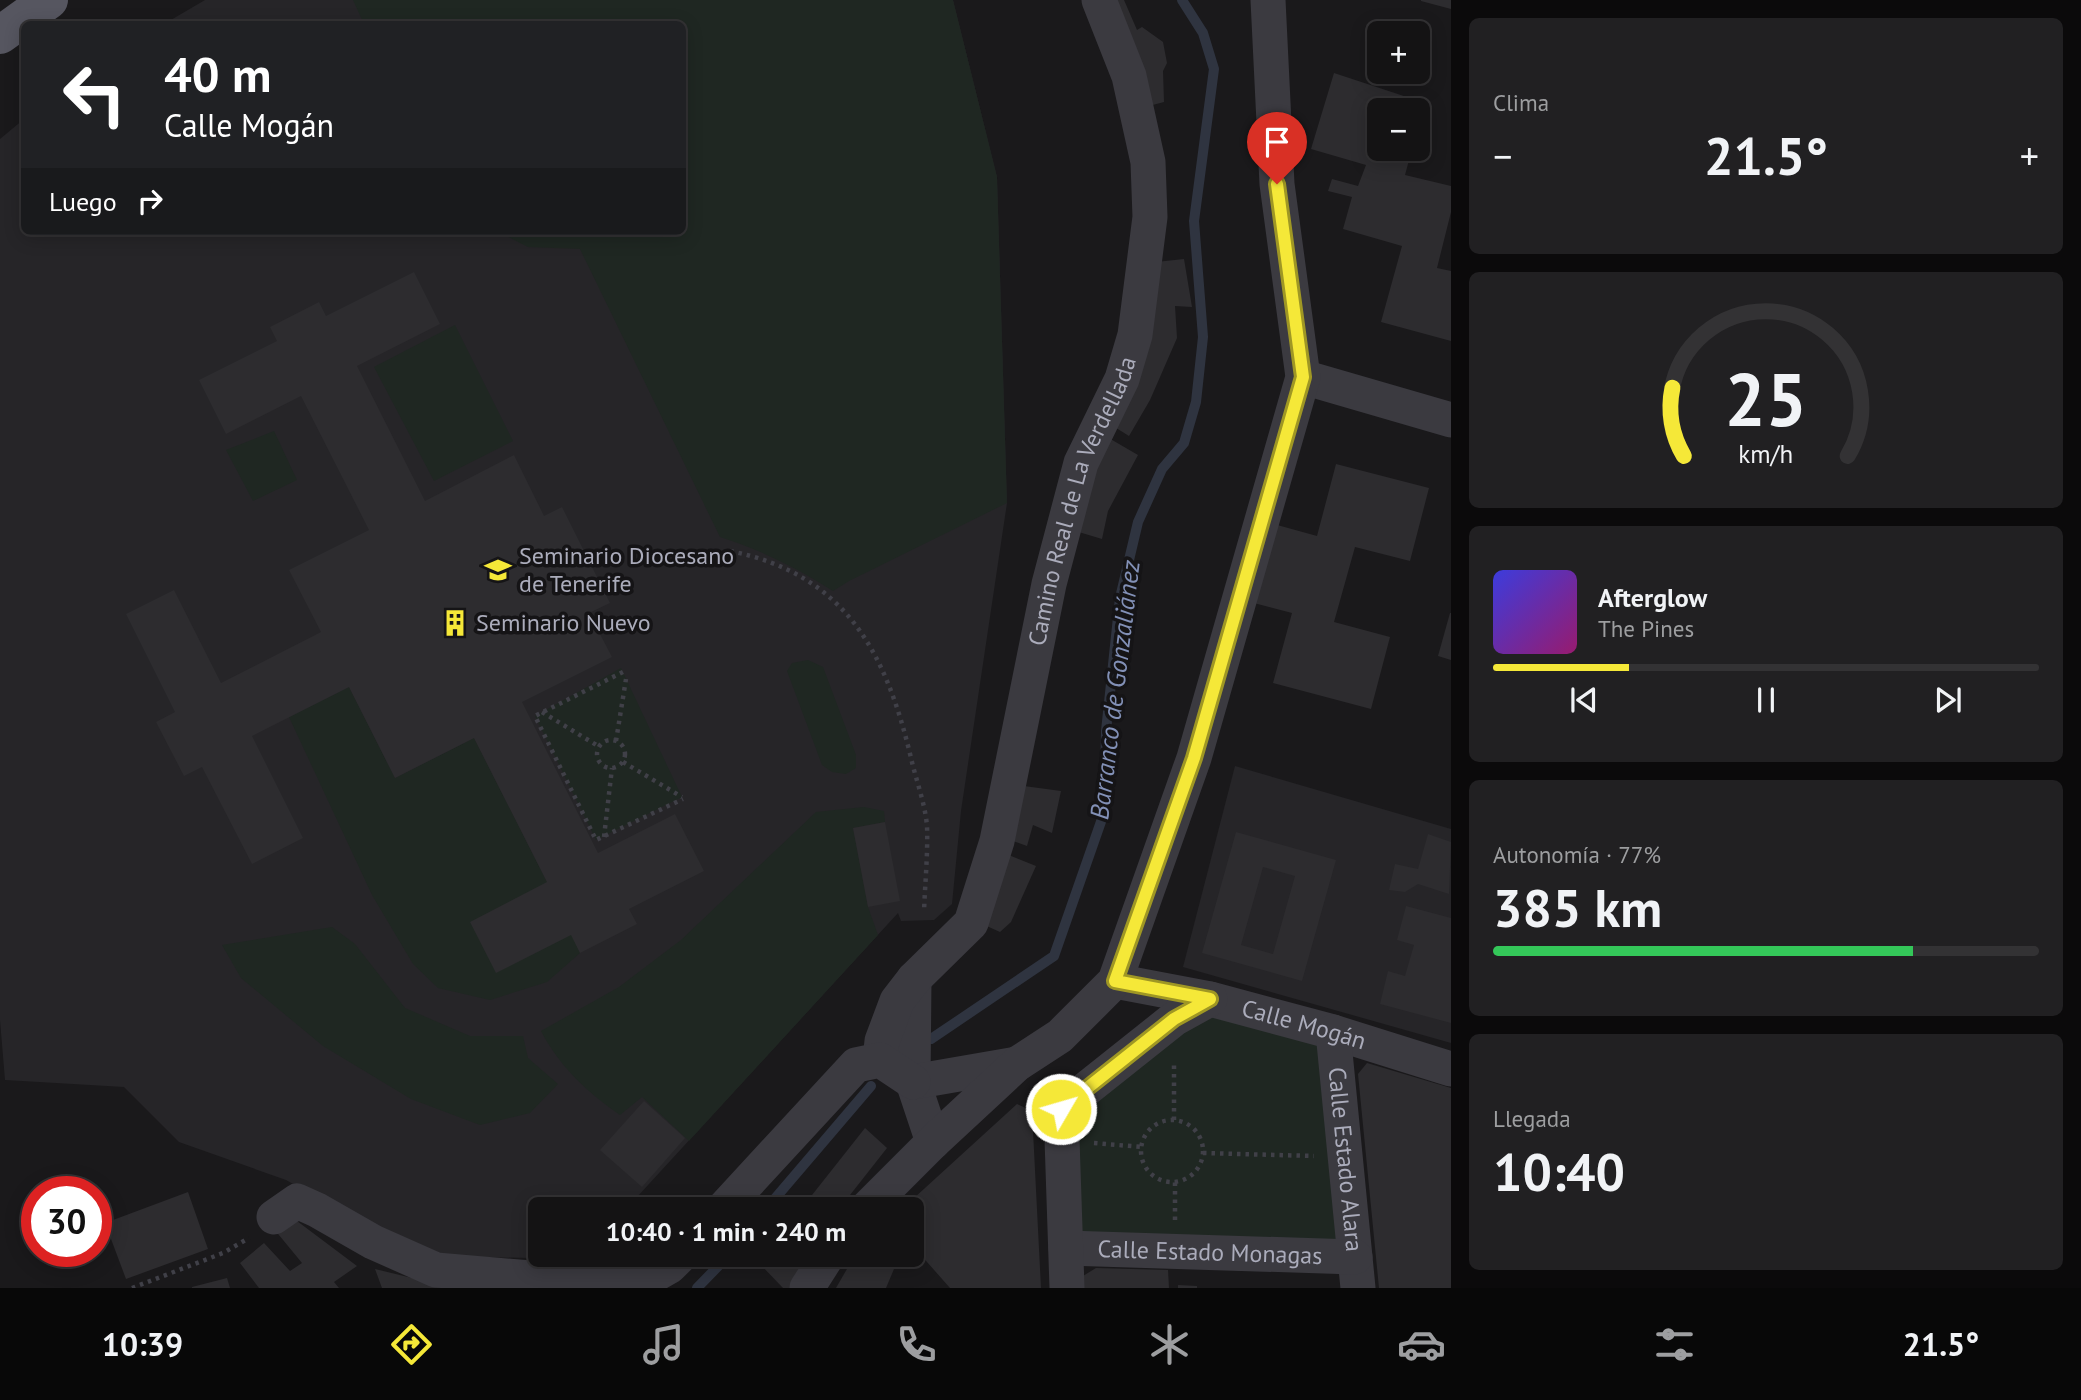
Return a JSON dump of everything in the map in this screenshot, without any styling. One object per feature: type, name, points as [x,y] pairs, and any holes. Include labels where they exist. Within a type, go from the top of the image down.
[{"type":"main road","points":[[0,36],[49,0]]},
{"type":"street","name":"Camino Real de La Verdellada","points":[[880,1060],[882,1041],[897,1001],[914,979],[971,923],[996,841],[1049,584],[1081,463],[1122,379],[1135,335],[1150,217],[1148,162],[1129,76],[1099,0]]},
{"type":"street","points":[[878,1197],[1017,1064],[1060,1036],[1115,981],[1194,758],[1303,377],[1277,184],[1268,0]]},
{"type":"street","points":[[1303,377],[1451,420]]},
{"type":"street","points":[[914,979],[913,1082],[933,1142]]},
{"type":"street","name":"Calle Mogán","points":[[1115,981],[1210,999],[1333,1032],[1451,1069]]},
{"type":"street","points":[[1068,1288],[1061,1109],[1174,1019],[1210,999]]},
{"type":"street","name":"Calle Estado Alara","points":[[1333,1032],[1356,1273]]},
{"type":"street","points":[[734,1197],[856,1065],[880,1060],[913,1082],[1017,1064]]},
{"type":"street","points":[[274,1217],[297,1201],[373,1242],[436,1270],[601,1286],[639,1284],[668,1267]]},
{"type":"street","name":"Calle Estado Monagas","points":[[1066,1248],[1356,1273]]},
{"type":"street","points":[[807,1288],[820,1267]]},
{"type":"path","points":[[730,551],[803,576],[845,610],[868,643],[893,692],[927,824],[924,912]]},
{"type":"path","points":[[623,672],[535,716],[596,840],[682,798],[623,762]]},
{"type":"path","points":[[616,741],[626,679]]},
{"type":"path","points":[[542,712],[598,746]]},
{"type":"path","points":[[609,740],[616,741],[626,753],[623,762],[606,768],[597,757],[598,746],[609,740]]},
{"type":"path","points":[[604,837],[612,768]]},
{"type":"path","points":[[1174,1052],[1174,1120]]},
{"type":"path","points":[[1174,1120],[1184,1122],[1192,1128],[1199,1136],[1203,1153],[1199,1167],[1192,1175],[1175,1182],[1163,1181],[1147,1169],[1142,1161],[1142,1147],[1148,1132],[1155,1125],[1174,1120]]},
{"type":"path","points":[[1087,1143],[1142,1147]]},
{"type":"path","points":[[1203,1153],[1314,1156]]},
{"type":"path","points":[[1175,1182],[1175,1223]]},
{"type":"path","points":[[132,1288],[223,1253],[258,1233],[274,1217]]},
{"type":"shaded area","name":"Seminario Diocesano de Tenerife","points":[[205,0],[953,0],[997,177],[1007,503],[961,811],[952,904],[934,920],[901,921],[898,913],[637,1197],[528,1197],[528,1258],[423,1256],[286,1180],[179,1142],[124,1087],[5,1080],[0,1020],[0,139],[21,122],[21,235],[686,235],[686,21],[169,21]]},
{"type":"shaded area","points":[[353,0],[953,0],[997,177],[1007,503],[833,591],[778,560],[720,537],[580,249],[528,247],[505,235],[686,235],[686,21],[363,21]]},
{"type":"shaded area","points":[[455,325],[513,441],[434,481],[374,367]]},
{"type":"shaded area","points":[[274,431],[297,480],[253,501],[226,450]]},
{"type":"shaded area","points":[[808,660],[823,667],[856,755],[856,768],[846,774],[832,772],[822,765],[787,671],[792,663]]},
{"type":"shaded area","points":[[621,668],[682,797],[596,840],[535,716]]},
{"type":"shaded area","points":[[349,687],[395,778],[474,738],[580,953],[547,982],[490,1000],[438,988],[413,964],[372,895],[289,717]]},
{"type":"shaded area","points":[[1235,766],[1451,829],[1451,1043],[1183,967]]},
{"type":"shaded area","points":[[864,807],[884,811],[885,822],[853,828],[868,907],[878,935],[689,1141],[642,1097],[620,1115],[597,1098],[565,1067],[541,1031],[619,987],[681,940],[816,812]]},
{"type":"shaded area","points":[[332,927],[355,944],[405,1008],[470,1036],[523,1036],[528,1058],[558,1084],[530,1113],[480,1125],[411,1099],[323,1046],[241,978],[222,945]]},
{"type":"shaded area","points":[[1210,999],[1333,1032],[1355,1257],[1066,1248],[1061,1109]]},
{"type":"building","points":[[1108,0],[1124,0],[1137,30],[1142,27],[1163,42],[1167,63],[1163,71],[1164,102],[1145,107]]},
{"type":"building","points":[[1421,0],[1451,0],[1451,9],[1421,1]]},
{"type":"building","points":[[1334,73],[1410,98],[1367,98],[1367,161],[1409,161],[1405,175],[1451,186],[1451,212],[1437,268],[1451,271],[1451,341],[1381,322],[1402,246],[1343,229],[1352,197],[1328,191],[1332,179],[1358,186],[1366,165],[1311,149]]},
{"type":"building","points":[[1184,259],[1192,307],[1175,306],[1177,338],[1150,400],[1129,436],[1113,426],[1156,262]]},
{"type":"building","name":"Seminario Nuevo","points":[[414,272],[440,324],[357,366],[425,501],[514,455],[544,516],[562,507],[610,603],[589,613],[612,657],[522,702],[598,853],[675,814],[704,871],[629,909],[637,924],[580,953],[571,935],[496,973],[470,922],[547,882],[474,738],[395,778],[349,687],[252,736],[303,838],[252,864],[202,767],[184,776],[156,722],[175,712],[126,614],[174,590],[221,683],[321,632],[289,570],[369,530],[301,396],[226,434],[199,380],[277,341],[270,327],[319,302],[326,316]]},
{"type":"building","points":[[1107,437],[1138,455],[1108,511],[1102,539],[1072,530]]},
{"type":"building","points":[[1336,464],[1429,488],[1410,561],[1355,547],[1334,622],[1390,637],[1371,709],[1273,683],[1292,613],[1246,601],[1266,522],[1317,536]]},
{"type":"building","points":[[1451,613],[1451,660],[1438,656]]},
{"type":"building","points":[[1024,786],[1061,791],[1052,833],[1033,825],[1027,846],[1010,840]]},
{"type":"building","points":[[885,822],[900,901],[868,907],[853,828]]},
{"type":"building","points":[[1236,832],[1336,860],[1302,981],[1202,953]],"holes":[[[1263,867],[1295,876],[1273,954],[1241,945]]]},
{"type":"building","points":[[1428,834],[1451,842],[1449,894],[1418,884],[1405,892],[1389,890],[1395,864],[1418,869]]},
{"type":"building","points":[[1006,854],[1036,866],[1011,922],[1000,932],[980,923]]},
{"type":"building","points":[[1406,906],[1451,918],[1451,1023],[1380,1004],[1388,971],[1405,976],[1414,945],[1397,940]]},
{"type":"building","points":[[1367,1063],[1451,1088],[1451,1288],[1379,1288],[1358,1074]]},
{"type":"building","points":[[644,1101],[685,1138],[642,1187],[600,1150]]},
{"type":"building","points":[[1017,1104],[1032,1111],[1041,1288],[950,1288],[924,1259],[924,1197],[915,1197]]},
{"type":"building","points":[[865,1128],[887,1148],[848,1197],[810,1197]]},
{"type":"building","points":[[188,1192],[208,1249],[126,1279],[112,1242],[112,1220]]},
{"type":"building","points":[[289,1215],[357,1266],[334,1282],[339,1288],[259,1288],[240,1263],[264,1243],[290,1271],[302,1263],[274,1229]]},
{"type":"building","points":[[763,1267],[809,1267],[791,1288],[783,1288]]},
{"type":"building","points":[[848,1267],[894,1269],[886,1288],[836,1288]]},
{"type":"building","points":[[1096,1268],[1168,1270],[1169,1288],[1083,1288],[1083,1276]]},
{"type":"building","points":[[375,1269],[441,1285],[494,1288],[382,1288]]},
{"type":"building","points":[[227,1278],[230,1288],[192,1288],[192,1287]]},
{"type":"building","points":[[1178,1285],[1197,1286],[1197,1288],[1178,1288]]},
{"type":"waterway","name":"Barranco de Gonzaliánez","points":[[931,1039],[1054,956],[1104,813],[1106,731],[1120,598],[1138,522],[1162,469],[1184,443],[1196,402],[1203,337],[1194,221],[1214,69],[1203,33],[1182,0]]},
{"type":"waterway","name":"Barranco de Gonzaliánez","points":[[776,1197],[871,1086]]},
{"type":"waterway","name":"Barranco de Gonzaliánez","points":[[697,1288],[717,1267]]},
{"type":"place","name":"Seminario Diocesano de Tenerife","points":[[498,570]]},
{"type":"place","name":"Seminario Nuevo","points":[[455,623]]},
{"type":"route","points":[[1061,1109],[1174,1019],[1210,999],[1115,981],[1194,758],[1303,377],[1277,184]]}]
